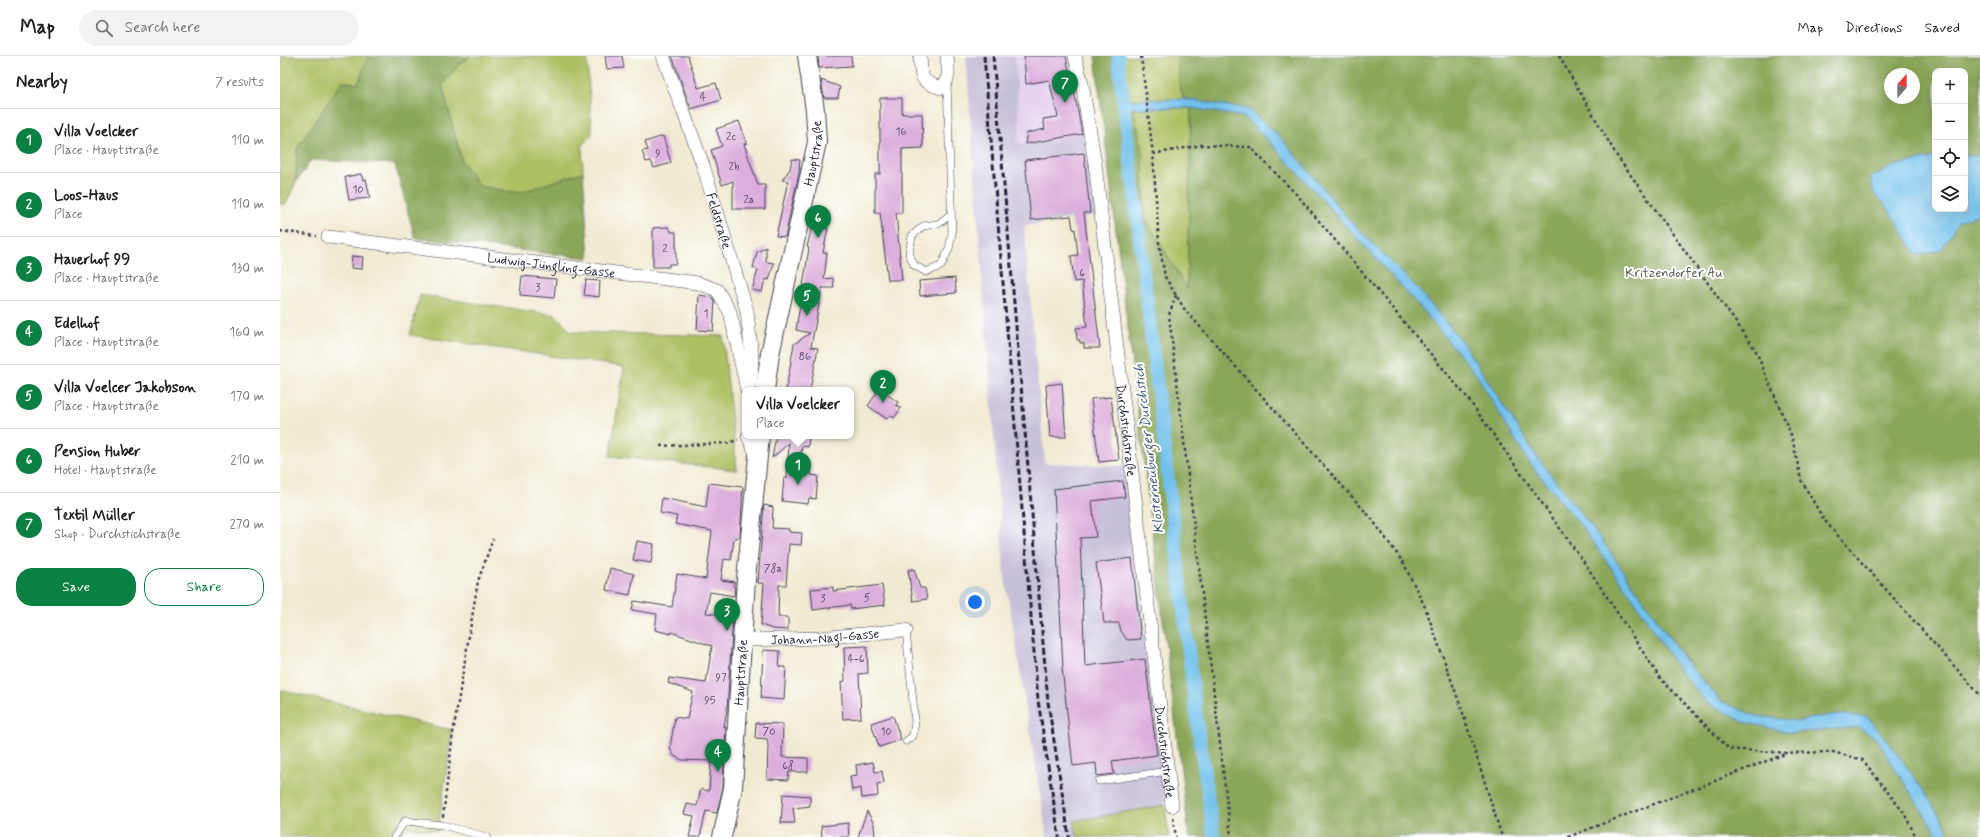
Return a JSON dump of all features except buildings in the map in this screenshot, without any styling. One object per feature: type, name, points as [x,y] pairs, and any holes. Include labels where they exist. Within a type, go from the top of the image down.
[{"type":"main road","name":"Hauptstraße","points":[[765,387],[770,354],[817,142],[815,110],[808,56]]},
{"type":"main road","name":"Hauptstraße","points":[[722,837],[733,788],[744,640],[746,579],[758,458],[753,439]]},
{"type":"street","name":"Feldstraße","points":[[663,56],[703,165],[747,311],[752,358],[751,387]]},
{"type":"street","points":[[920,56],[922,77],[927,84],[941,88],[947,82],[949,76],[947,56]]},
{"type":"street","name":"Durchstichstraße","points":[[1075,56],[1083,89],[1095,164],[1172,806]]},
{"type":"street","name":"Ludwig-Jüngling-Gasse","points":[[328,237],[698,282],[717,290],[730,312],[746,387]]},
{"type":"street","name":"Johann-Nagl-Gasse","points":[[744,640],[820,638],[906,630]]},
{"type":"lane","points":[[947,82],[952,214],[952,233],[950,244],[941,266],[926,272],[914,265],[909,254],[912,236],[924,226],[938,224],[952,214]]},
{"type":"lane","points":[[906,630],[915,722],[913,736],[906,742]]},
{"type":"lane","points":[[1099,781],[1168,771]]},
{"type":"lane","points":[[394,837],[405,821],[442,825],[487,837]]},
{"type":"path","points":[[1141,56],[1153,154],[1160,250],[1165,277],[1185,310],[1371,518],[1403,562],[1425,607],[1462,710],[1502,837]]},
{"type":"path","points":[[1559,56],[1617,156],[1755,349],[1792,437],[1801,480],[1824,520],[1980,695]]},
{"type":"path","points":[[1153,154],[1202,145],[1250,147],[1298,196],[1466,396],[1588,568],[1660,678],[1729,749],[1788,753],[1833,752],[1863,760],[1904,813],[1916,837]]},
{"type":"path","points":[[280,231],[328,237]]},
{"type":"path","points":[[1176,295],[1169,315],[1231,837]]},
{"type":"path","points":[[660,446],[728,443],[744,439]]},
{"type":"path","points":[[442,825],[453,733],[478,581],[493,539]]},
{"type":"path","points":[[1568,837],[1788,753]]},
{"type":"path","points":[[1172,806],[1176,837]]},
{"type":"shaded area","points":[[966,56],[1015,56],[1020,134],[1016,143],[1057,141],[1057,138],[1084,134],[1096,215],[1024,226],[1045,463],[1125,466],[1165,805],[1075,821],[1077,837],[1047,837],[1004,572]]},
{"type":"shaded area","points":[[1015,56],[1067,56],[1084,134],[1057,138],[1057,141],[1015,143],[1020,134]]},
{"type":"green space","points":[[280,56],[368,56],[358,84],[297,148],[296,182],[286,204],[280,204]]},
{"type":"green space","points":[[368,56],[470,56],[458,65],[442,85],[462,162],[479,186],[519,193],[583,172],[589,258],[415,238],[395,164],[311,160],[296,182],[297,148],[342,81],[358,84]]},
{"type":"green space","points":[[470,56],[587,56],[592,134],[582,145],[583,172],[519,193],[479,186],[462,162],[442,85],[458,65]]},
{"type":"green space","points":[[1095,56],[1123,56],[1129,105],[1133,108],[1142,146],[1145,218],[1187,289],[1191,108],[1244,117],[1270,142],[1419,306],[1476,374],[1528,461],[1582,527],[1632,597],[1678,668],[1706,702],[1791,733],[1858,727],[1876,738],[1939,837],[1189,837]]},
{"type":"green space","points":[[1123,56],[1177,56],[1180,88],[1184,99],[1130,100]]},
{"type":"green space","name":"Kritzendorfer Au","points":[[1177,56],[1980,56],[1980,155],[1968,156],[1968,68],[1932,68],[1932,158],[1893,166],[1874,193],[1941,250],[1959,221],[1980,214],[1980,837],[1952,837],[1937,811],[1868,717],[1836,714],[1797,721],[1756,716],[1722,702],[1687,663],[1601,539],[1537,457],[1461,340],[1417,288],[1352,223],[1279,136],[1248,109],[1184,99],[1180,88]]},
{"type":"green space","points":[[1191,108],[1187,290],[1145,218],[1142,146],[1133,109]]},
{"type":"green space","points":[[420,295],[556,315],[571,332],[723,336],[737,470],[610,456],[624,367],[410,335]]},
{"type":"green space","points":[[280,690],[452,730],[438,831],[407,827],[400,837],[280,837]]},
{"type":"green space","points":[[1165,805],[1169,837],[1077,837],[1074,821]]},
{"type":"water","points":[[1184,99],[1248,109],[1279,136],[1352,223],[1417,288],[1461,340],[1537,457],[1601,539],[1687,663],[1722,702],[1756,716],[1797,721],[1836,714],[1868,717],[1913,775],[1952,837],[1939,837],[1876,738],[1858,727],[1791,733],[1744,722],[1706,702],[1678,668],[1632,597],[1582,527],[1528,461],[1476,374],[1419,306],[1270,142],[1244,117],[1191,108],[1133,108],[1129,105],[1130,100]]},
{"type":"water","points":[[1980,155],[1980,214],[1959,221],[1941,250],[1917,255],[1885,204],[1874,193],[1871,178],[1893,166],[1932,158],[1932,212],[1968,212],[1968,156]]},
{"type":"waterway","name":"Klosterneuburger Durchstich","points":[[1118,56],[1196,714],[1214,837]]},
{"type":"waterway","points":[[1124,105],[1134,105]]},
{"type":"railway","points":[[984,56],[1038,700],[1059,837]]},
{"type":"railway","points":[[993,56],[1048,702],[1069,837]]},
{"type":"place","name":"Textil Müller","points":[[1065,103]]},
{"type":"place","name":"Pension Huber","points":[[818,238]]},
{"type":"place","name":"Villa Voelcer Jakobson","points":[[807,316]]},
{"type":"place","name":"Loos-Haus","points":[[883,403]]},
{"type":"place","name":"Villa Voelcker","points":[[798,485]]},
{"type":"place","name":"Hauerhof 99","points":[[727,631]]},
{"type":"place","name":"Edelhof","points":[[718,772]]}]
